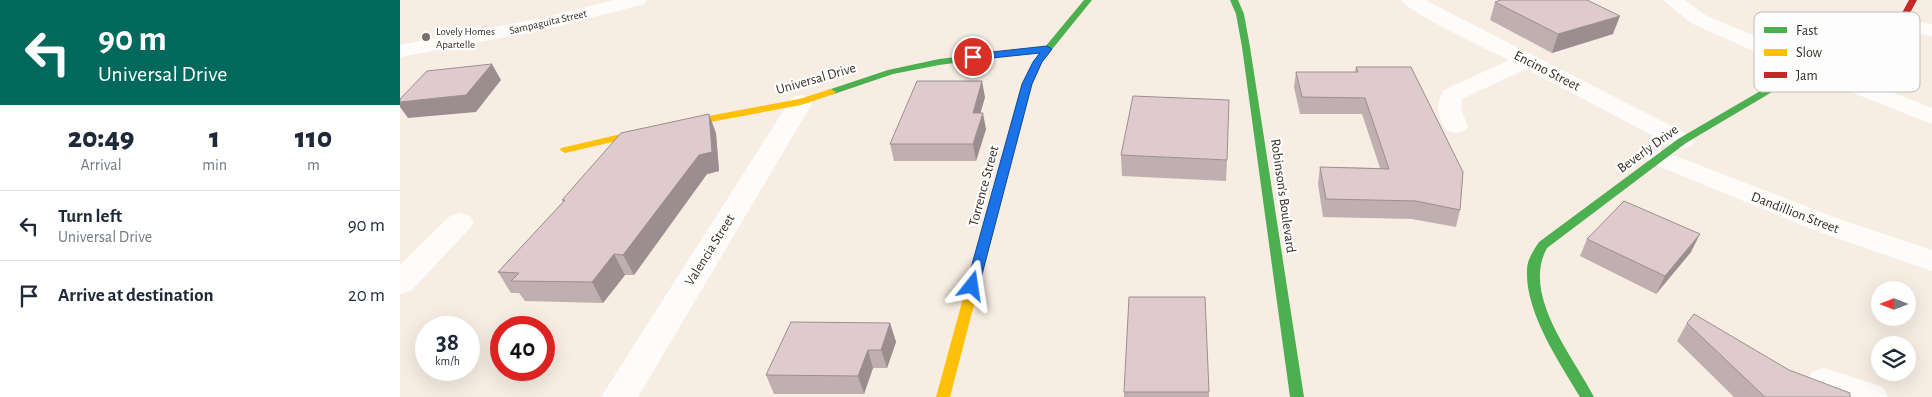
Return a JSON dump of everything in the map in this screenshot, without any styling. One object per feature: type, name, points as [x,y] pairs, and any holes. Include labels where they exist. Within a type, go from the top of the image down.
[{"type":"street","name":"Sampaguita Street","points":[[400,51],[548,23],[637,0]]},
{"type":"street","name":"Torrence Street","points":[[943,397],[1027,84],[1037,62],[1088,0]]},
{"type":"street","name":"Robinson's Boulevard","points":[[1234,0],[1240,14],[1246,47],[1297,397]]},
{"type":"street","points":[[1420,5],[1454,0]]},
{"type":"street","points":[[1673,0],[1698,19],[1754,43]]},
{"type":"street","points":[[1907,12],[1914,0]]},
{"type":"street","name":"Encino Street","points":[[1420,5],[1682,141]]},
{"type":"street","name":"Universal Drive","points":[[565,150],[651,130],[801,102],[891,72],[939,62],[1047,49]]},
{"type":"street","points":[[1456,126],[1448,110],[1447,103],[1452,94],[1527,60]]},
{"type":"street","name":"Beverly Drive","points":[[1587,397],[1552,334],[1538,298],[1533,272],[1537,255],[1546,242],[1682,141],[1765,92]]},
{"type":"street","points":[[1870,92],[1932,117]]},
{"type":"street","name":"Valencia Street","points":[[619,397],[801,102]]},
{"type":"street","name":"Dandillion Street","points":[[1660,158],[1797,214],[1874,243],[1932,261]]},
{"type":"street","points":[[400,283],[460,222]]},
{"type":"street","points":[[1824,382],[1870,397]]},
{"type":"building","points":[[1501,0],[1587,0],[1620,16],[1558,34],[1495,2]]},
{"type":"building","points":[[492,64],[466,95],[400,102],[400,99],[427,71]]},
{"type":"building","points":[[1356,67],[1411,67],[1463,172],[1460,210],[1416,201],[1326,199],[1320,167],[1389,169],[1365,98],[1302,97],[1296,72],[1358,72]]},
{"type":"building","points":[[917,81],[982,81],[973,113],[983,113],[973,144],[890,144]]},
{"type":"building","points":[[1133,96],[1229,100],[1227,160],[1121,155]]},
{"type":"building","points":[[709,114],[712,152],[699,155],[623,255],[614,254],[592,282],[511,281],[519,273],[498,272],[565,200],[562,200],[621,133]]},
{"type":"building","points":[[1624,201],[1700,234],[1665,276],[1587,239]]},
{"type":"building","points":[[1129,297],[1205,297],[1209,392],[1124,392]]},
{"type":"building","points":[[1694,314],[1789,370],[1850,393],[1850,397],[1765,397],[1687,323]]},
{"type":"building","points":[[791,322],[890,323],[881,350],[868,350],[858,376],[766,375]]},
{"type":"traffic: fast","points":[[1020,109],[1027,84],[1037,62],[1088,0]]},
{"type":"traffic: fast","points":[[1234,0],[1240,14],[1246,47],[1297,397]]},
{"type":"traffic: fast","points":[[831,92],[891,72],[939,62],[1047,49]]},
{"type":"traffic: fast","points":[[1587,397],[1561,353],[1538,301],[1533,270],[1536,257],[1543,245],[1682,141],[1765,92]]},
{"type":"traffic: slow","points":[[565,150],[651,130],[801,102],[831,92]]},
{"type":"traffic: slow","points":[[943,397],[1020,109]]},
{"type":"traffic: jam","points":[[1906,12],[1913,0]]},
{"type":"place","name":"Lovely Homes Apartelle","points":[[426,37]]},
{"type":"route","points":[[972,286],[1027,84],[1037,62],[1047,49],[973,57]]}]
